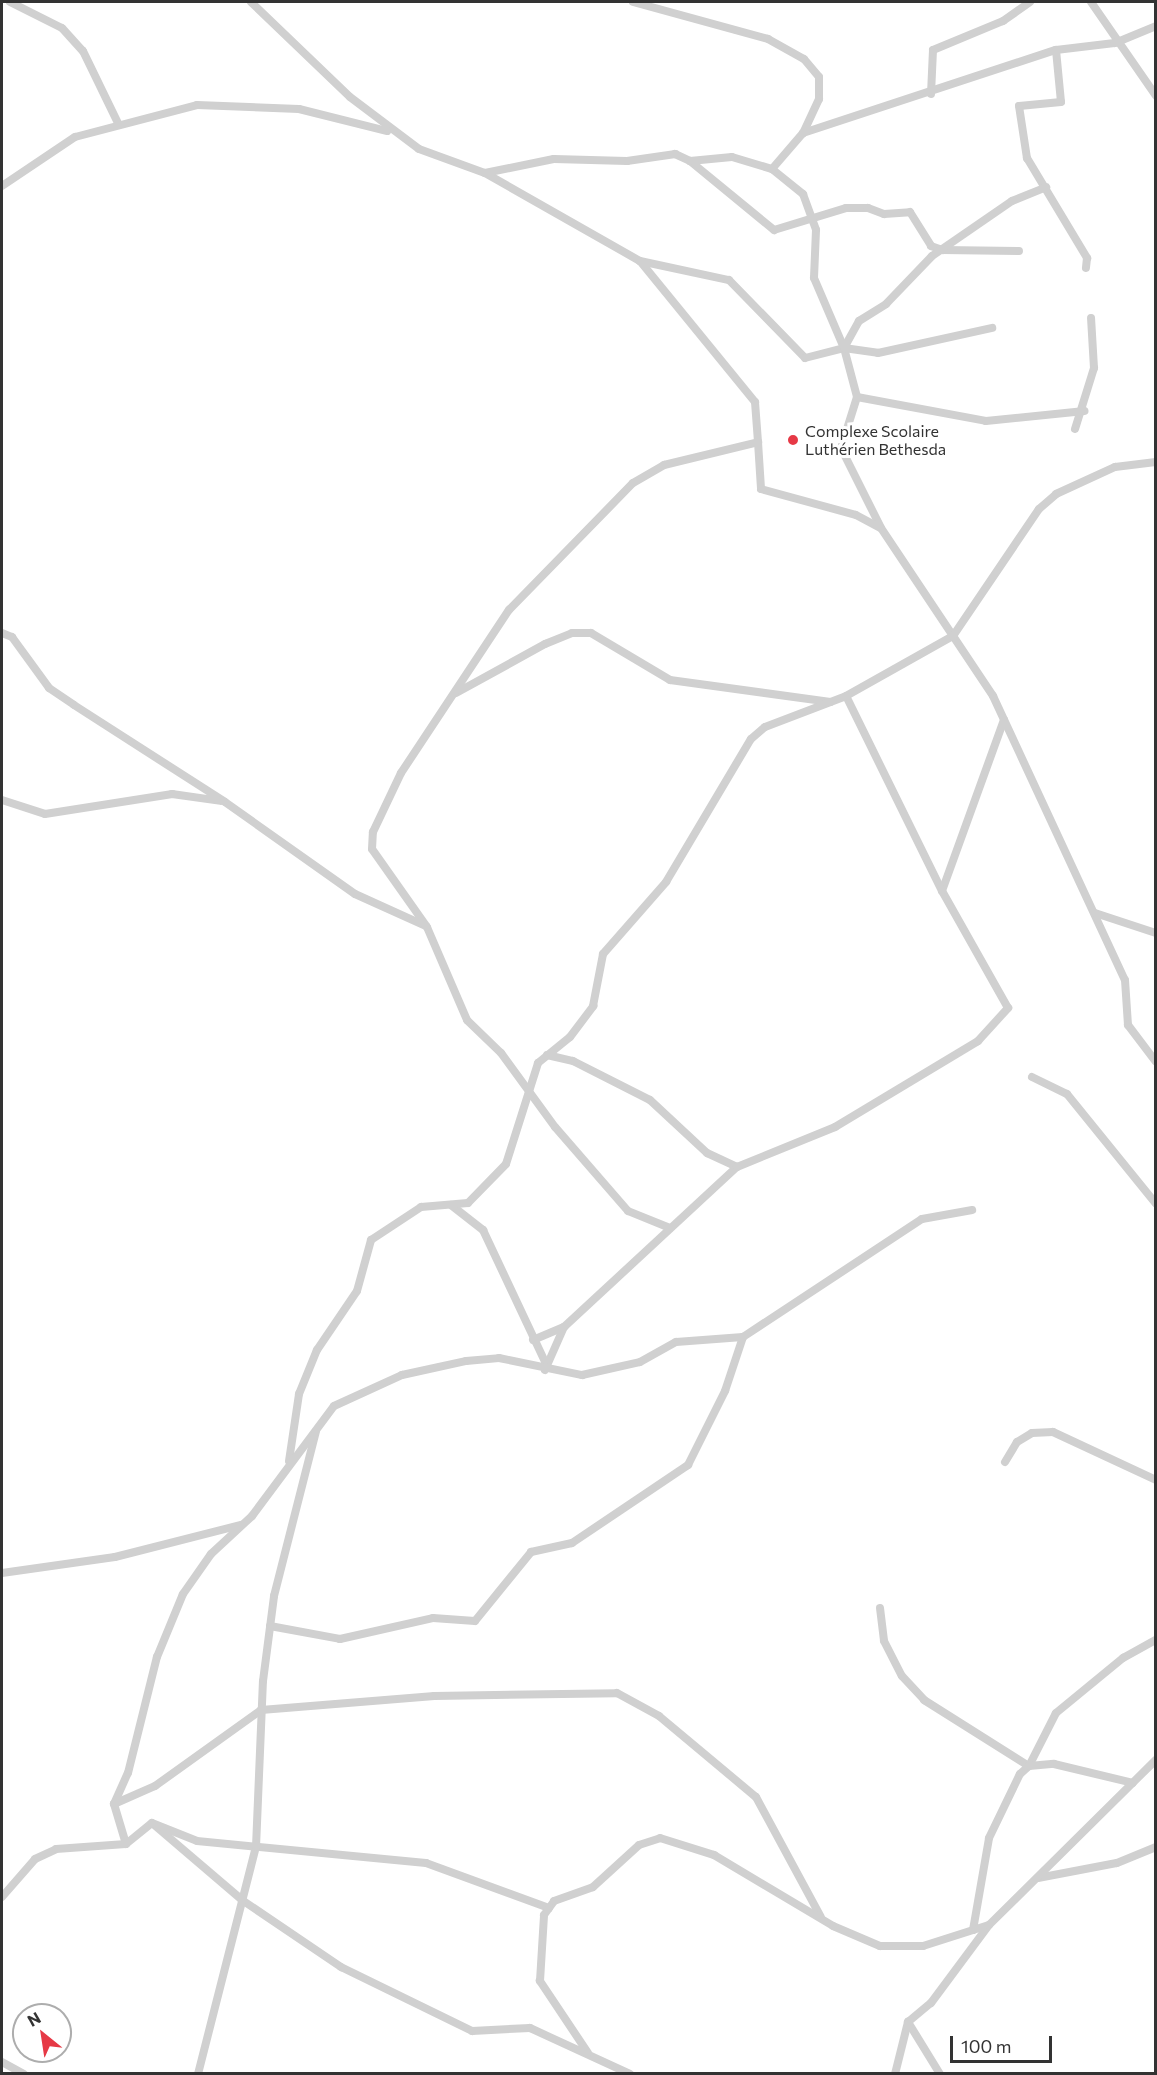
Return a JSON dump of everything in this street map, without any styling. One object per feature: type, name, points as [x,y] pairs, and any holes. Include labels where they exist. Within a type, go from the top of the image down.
[{"type":"street","points":[[10,2],[62,28],[83,51],[118,123]]},
{"type":"street","points":[[251,2],[391,132]]},
{"type":"street","points":[[633,2],[768,39],[804,59],[819,77],[819,99],[803,133],[772,169]]},
{"type":"street","points":[[931,93],[933,50],[1003,21],[1030,2]]},
{"type":"street","points":[[1091,2],[1115,43],[1155,96]]},
{"type":"street","points":[[803,133],[931,93],[1056,50],[1115,43],[1155,26]]},
{"type":"street","points":[[1056,50],[1061,102],[1019,106],[1027,158],[1087,258],[1086,268]]},
{"type":"street","points":[[2,186],[75,137],[118,123],[197,105],[299,109],[391,132],[485,173],[640,261],[729,280],[805,358],[844,348],[878,353],[992,328]]},
{"type":"street","points":[[485,173],[554,159],[627,161],[675,154],[690,161],[774,230],[813,221],[846,208],[910,212],[931,246],[942,250],[1019,251]]},
{"type":"street","points":[[690,161],[732,157],[772,169],[803,194],[813,221],[814,278],[844,348],[857,397],[841,448],[881,528],[953,636],[1004,720],[1125,980],[1128,1025],[1155,1062]]},
{"type":"street","points":[[844,348],[859,321],[886,304],[942,250],[1012,201],[1046,187]]},
{"type":"street","points":[[640,261],[755,402],[761,489],[856,515],[881,528]]},
{"type":"street","points":[[1075,429],[1084,411],[1094,368],[1090,318]]},
{"type":"street","points":[[857,397],[986,421],[1084,411]]},
{"type":"street","points":[[670,1228],[628,1211],[528,1087],[467,1020],[427,927],[370,840],[401,773],[509,610],[633,483],[664,465],[758,442]]},
{"type":"street","points":[[289,1461],[299,1394],[317,1350],[357,1291],[372,1240],[421,1207],[468,1203],[484,1192],[506,1164],[528,1087],[547,1055],[593,1006],[603,954],[666,882],[751,739],[765,727],[846,696],[953,636],[1039,509],[1056,494],[1115,467],[1155,462]]},
{"type":"street","points":[[2,633],[12,637],[49,688],[225,802],[355,894],[427,927]]},
{"type":"street","points":[[454,693],[545,644],[572,633],[591,633],[670,680],[832,702]]},
{"type":"street","points":[[533,1340],[564,1327],[737,1167],[835,1127],[978,1041],[1008,1008],[942,891],[846,696]]},
{"type":"street","points":[[942,891],[1004,720]]},
{"type":"street","points":[[2,800],[45,814],[172,794],[225,802]]},
{"type":"street","points":[[1095,913],[1155,933]]},
{"type":"street","points":[[547,1055],[573,1061],[650,1100],[707,1153],[737,1167]]},
{"type":"street","points":[[1032,1077],[1067,1094],[1155,1204]]},
{"type":"street","points":[[451,1205],[483,1230],[546,1367]]},
{"type":"street","points":[[126,1844],[114,1804],[128,1773],[157,1658],[183,1594],[211,1554],[242,1525],[289,1461],[334,1406],[402,1375],[499,1358],[582,1375],[610,1371],[676,1342],[743,1337],[922,1219],[972,1210]]},
{"type":"street","points":[[546,1367],[564,1327]]},
{"type":"street","points":[[270,1626],[340,1640],[433,1618],[476,1621],[531,1552],[572,1543],[688,1465],[725,1391],[743,1337]]},
{"type":"street","points":[[198,2073],[256,1847],[261,1710],[270,1626],[316,1428]]},
{"type":"street","points":[[1005,1462],[1017,1442],[1032,1433],[1053,1432],[1155,1480]]},
{"type":"street","points":[[2,1573],[115,1557],[242,1525]]},
{"type":"street","points":[[880,1608],[884,1641],[902,1676],[924,1700],[1029,1766],[1072,1766],[1133,1784]]},
{"type":"street","points":[[973,1930],[989,1838],[1020,1774],[1029,1766],[1056,1713],[1123,1658],[1155,1640]]},
{"type":"street","points":[[114,1804],[155,1786],[261,1710],[434,1696],[617,1693],[659,1716],[756,1797],[821,1917]]},
{"type":"street","points":[[895,2073],[908,2022],[931,2003],[989,1925],[1155,1760]]},
{"type":"street","points":[[152,1823],[197,1841],[426,1863],[549,1908]]},
{"type":"street","points":[[2,1897],[35,1859],[56,1849],[126,1844],[152,1823]]},
{"type":"street","points":[[152,1823],[242,1900],[341,1967],[472,2031],[530,2028],[588,2052],[630,2073]]},
{"type":"street","points":[[588,2052],[540,1981],[549,1908],[554,1901],[593,1887],[639,1845],[660,1838],[714,1855],[821,1917],[880,1946],[901,1950],[989,1925]]},
{"type":"street","points":[[1038,1878],[1117,1863],[1155,1847]]},
{"type":"street","points":[[908,2022],[940,2073]]},
{"type":"street","points":[[2,2062],[24,2073]]},
{"type":"place","name":"Complexe Scolaire Luthérien Bethesda","points":[[793,440]]}]
